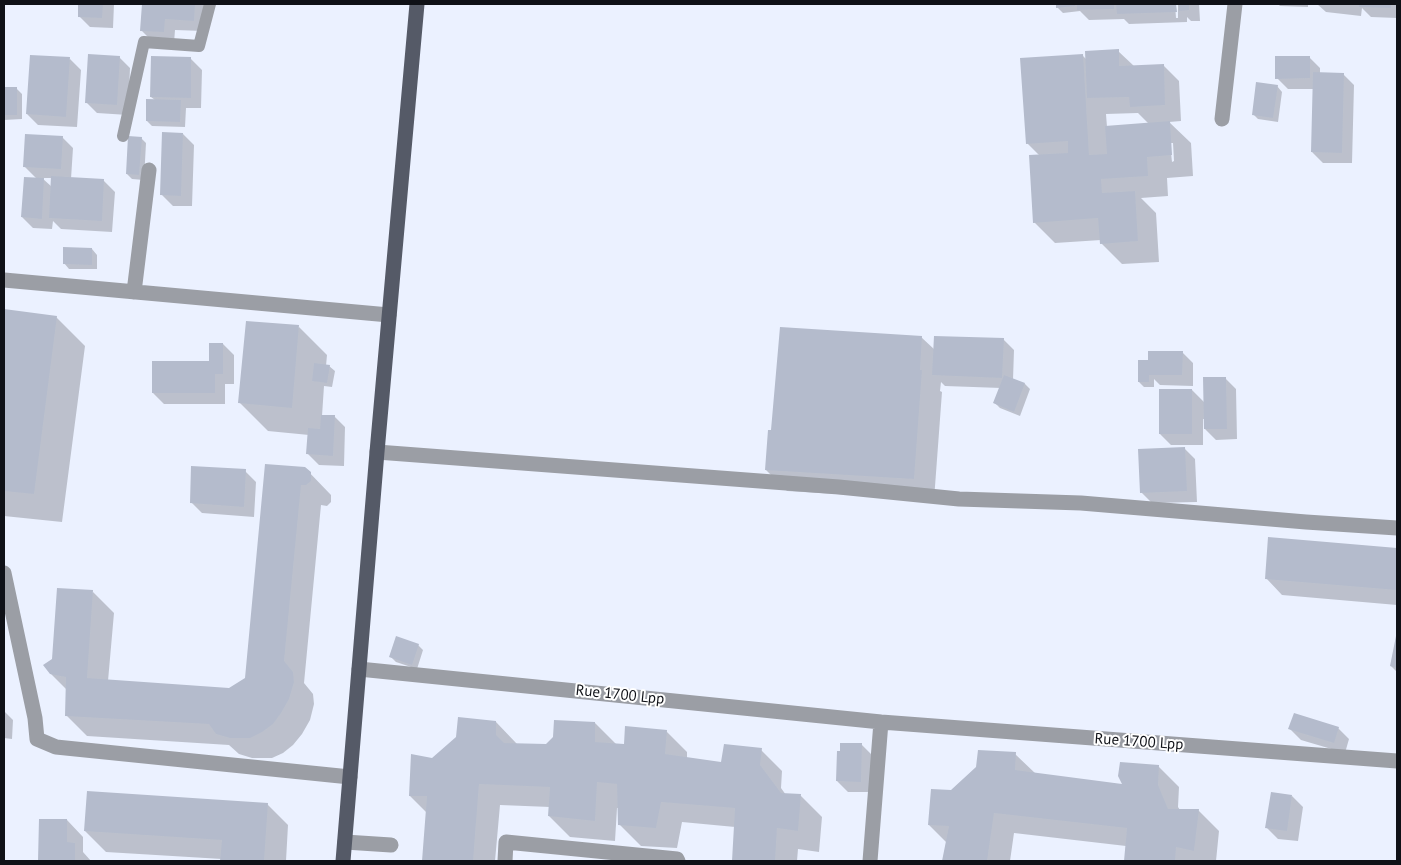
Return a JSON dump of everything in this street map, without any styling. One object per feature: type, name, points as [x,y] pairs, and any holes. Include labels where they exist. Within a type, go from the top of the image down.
[{"type":"main road","points":[[343,861],[416,4]]},
{"type":"street","points":[[1222,119],[1235,4]]},
{"type":"street","points":[[134,292],[150,170]]},
{"type":"street","points":[[4,280],[389,315]]},
{"type":"street","points":[[377,452],[838,487],[959,499],[1080,504],[1397,528]]},
{"type":"street","points":[[4,574],[36,718],[37,739],[56,747],[350,777]]},
{"type":"street","name":"Rue 1700 Lpp","points":[[360,669],[881,722],[1397,761]]},
{"type":"street","points":[[870,861],[881,722]]},
{"type":"street","points":[[345,842],[392,845]]},
{"type":"street","points":[[506,861],[506,842],[678,859],[678,861]]},
{"type":"lane","points":[[123,136],[144,42],[199,46],[210,4]]},
{"type":"building","points":[[78,4],[103,4],[102,18],[78,17]]},
{"type":"building","points":[[142,4],[195,4],[194,21],[165,19],[164,32],[140,31]]},
{"type":"building","points":[[1056,4],[1075,4],[1075,6],[1056,8]]},
{"type":"building","points":[[1077,4],[1114,4],[1114,9],[1077,10]]},
{"type":"building","points":[[1116,4],[1176,4],[1177,12],[1117,14]]},
{"type":"building","points":[[1179,4],[1189,4],[1189,10],[1179,11]]},
{"type":"building","points":[[1359,4],[1391,4],[1391,8],[1359,7]]},
{"type":"building","points":[[1119,49],[1119,66],[1164,64],[1165,105],[1130,107],[1129,97],[1087,98],[1085,51]]},
{"type":"building","points":[[88,54],[120,56],[117,105],[85,103]]},
{"type":"building","points":[[1083,54],[1089,155],[1107,154],[1105,126],[1170,121],[1172,155],[1147,157],[1148,176],[1101,179],[1102,193],[1135,191],[1138,241],[1100,244],[1098,218],[1033,223],[1029,155],[1068,153],[1068,141],[1026,144],[1020,58]]},
{"type":"building","points":[[30,55],[70,57],[66,117],[26,114]]},
{"type":"building","points":[[151,56],[191,57],[191,98],[150,97]]},
{"type":"building","points":[[1275,56],[1310,56],[1310,78],[1275,79]]},
{"type":"building","points":[[1313,72],[1344,73],[1342,153],[1311,152]]},
{"type":"building","points":[[1256,82],[1278,85],[1273,118],[1252,115]]},
{"type":"building","points":[[4,87],[17,87],[17,115],[4,115]]},
{"type":"building","points":[[146,99],[181,100],[180,122],[146,121]]},
{"type":"building","points":[[162,132],[183,133],[181,196],[160,195]]},
{"type":"building","points":[[25,134],[63,136],[61,169],[23,167]]},
{"type":"building","points":[[128,136],[142,137],[139,175],[126,174]]},
{"type":"building","points":[[51,176],[104,179],[102,221],[49,218]]},
{"type":"building","points":[[24,177],[44,178],[42,219],[21,217]]},
{"type":"building","points":[[63,247],[92,248],[92,265],[63,264]]},
{"type":"building","points":[[4,309],[57,316],[34,494],[4,491]]},
{"type":"building","points":[[246,321],[299,325],[292,408],[238,403]]},
{"type":"building","points":[[780,327],[922,336],[920,370],[922,370],[914,479],[765,470],[768,430],[771,430]]},
{"type":"building","points":[[934,336],[1004,338],[1002,378],[932,375]]},
{"type":"building","points":[[209,343],[223,343],[223,374],[215,374],[215,393],[152,393],[152,361],[209,361]]},
{"type":"building","points":[[1148,351],[1183,351],[1182,375],[1149,375],[1149,382],[1138,382],[1138,360],[1148,360]]},
{"type":"building","points":[[314,363],[330,365],[327,383],[312,381]]},
{"type":"building","points":[[1004,375],[1025,383],[1014,412],[993,403]]},
{"type":"building","points":[[1203,377],[1226,377],[1227,429],[1204,429]]},
{"type":"building","points":[[1159,389],[1192,389],[1192,434],[1159,434]]},
{"type":"building","points":[[321,415],[335,415],[333,456],[306,454],[308,428],[320,429]]},
{"type":"building","points":[[1185,447],[1187,491],[1140,493],[1138,449]]},
{"type":"building","points":[[265,464],[305,467],[311,472],[311,481],[306,485],[301,485],[284,661],[293,672],[294,682],[289,699],[273,724],[250,738],[230,738],[216,734],[209,724],[65,716],[66,677],[50,674],[43,665],[52,659],[57,588],[93,590],[87,678],[229,688],[245,678]]},
{"type":"building","points":[[191,466],[246,469],[244,507],[190,503]]},
{"type":"building","points":[[1268,537],[1397,548],[1397,590],[1265,579]]},
{"type":"building","points":[[396,636],[419,644],[412,665],[389,657]]},
{"type":"building","points":[[1397,636],[1397,668],[1390,666]]},
{"type":"building","points":[[1294,713],[1339,727],[1334,743],[1288,729]]},
{"type":"building","points":[[458,717],[496,721],[496,735],[504,743],[546,744],[553,737],[554,720],[595,722],[595,742],[624,744],[625,726],[667,730],[665,754],[721,762],[724,744],[762,748],[760,765],[781,793],[801,794],[798,831],[777,828],[775,861],[732,861],[735,808],[661,802],[656,828],[618,825],[617,784],[597,782],[595,821],[548,816],[550,787],[479,784],[473,861],[422,861],[427,796],[409,796],[411,754],[432,758],[456,737]]},
{"type":"building","points":[[840,743],[862,743],[861,782],[836,781],[837,751],[840,751]]},
{"type":"building","points":[[978,750],[1016,752],[1015,770],[1122,784],[1118,776],[1120,762],[1159,765],[1158,785],[1168,809],[1199,809],[1194,851],[1176,847],[1175,861],[1124,861],[1127,828],[994,813],[987,861],[942,861],[949,826],[928,825],[931,789],[951,790],[976,767]]},
{"type":"building","points":[[87,791],[268,803],[264,861],[220,861],[222,840],[84,831]]},
{"type":"building","points":[[1271,792],[1292,795],[1287,831],[1265,828]]},
{"type":"building","points":[[39,819],[67,819],[67,842],[75,843],[75,861],[38,861]]}]
